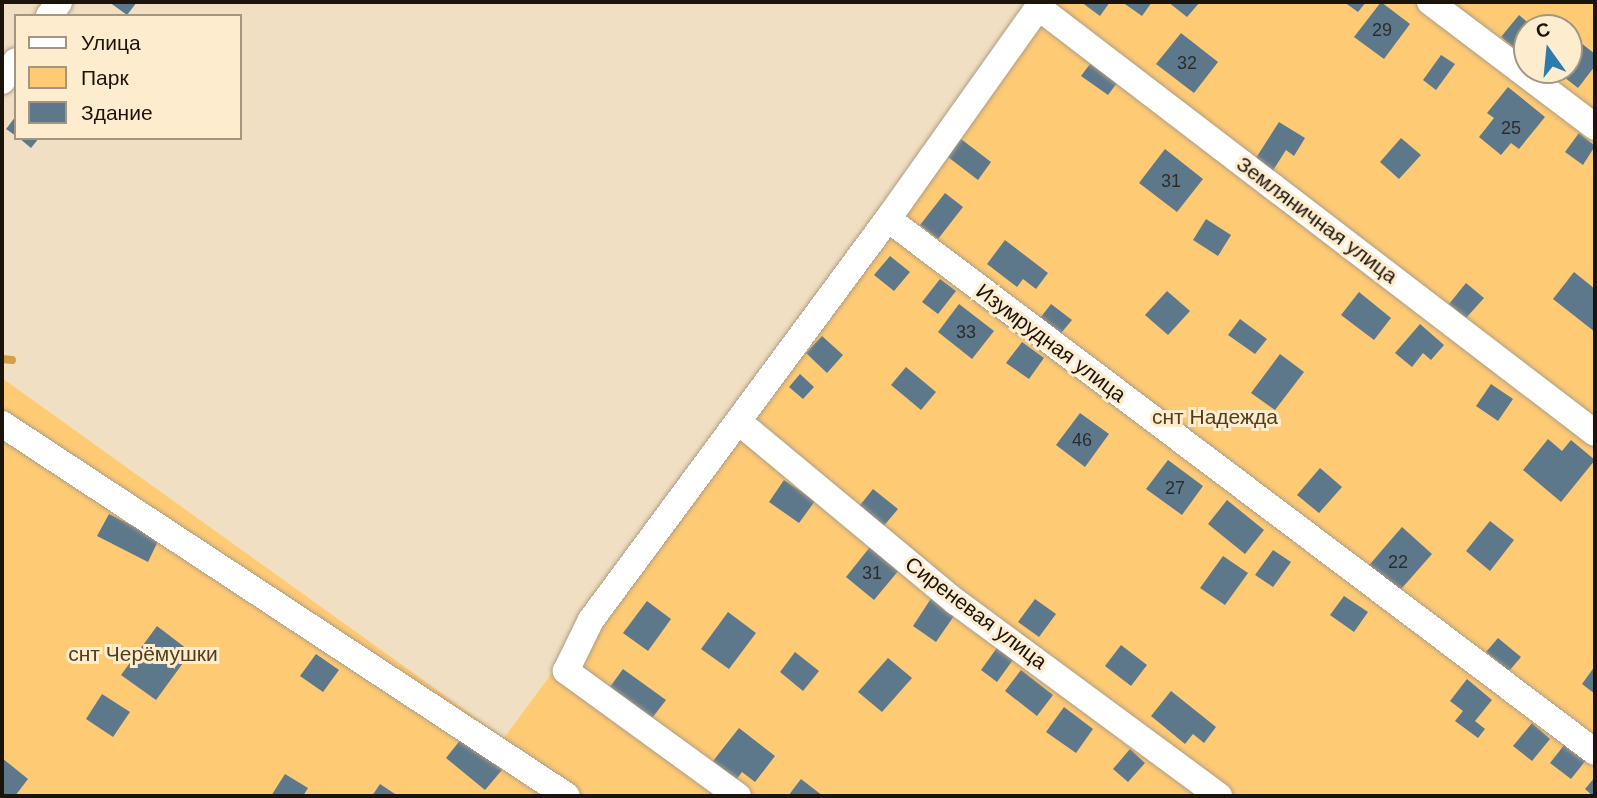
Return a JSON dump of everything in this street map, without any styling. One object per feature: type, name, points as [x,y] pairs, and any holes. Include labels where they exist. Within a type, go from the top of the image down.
[{"type":"street","points":[[1430,2],[1595,127]]},
{"type":"street","points":[[738,796],[566,671],[591,620],[888,219],[1040,4]]},
{"type":"street","name":"Земляничная улица","points":[[1040,4],[1595,433]]},
{"type":"street","points":[[2,81],[14,64]]},
{"type":"street","name":"Изумрудная улица","points":[[888,219],[1595,752]]},
{"type":"street","name":"Сиреневая улица","points":[[739,422],[956,602],[1220,796]]},
{"type":"street","points":[[2,425],[567,796]]},
{"type":"green space","name":"снт Надежда","points":[[1049,2],[1595,2],[1595,796],[2,796],[2,378],[504,738]]},
{"type":"building","points":[[109,2],[137,2],[126,14]]},
{"type":"building","points":[[1081,2],[1110,2],[1100,16]]},
{"type":"building","points":[[1122,2],[1152,2],[1142,16]]},
{"type":"building","points":[[1168,2],[1200,2],[1187,17]]},
{"type":"building","points":[[1344,2],[1366,2],[1358,12]]},
{"type":"building","points":[[1381,2],[1410,24],[1384,59],[1354,37]]},
{"type":"building","points":[[1513,22],[1513,47],[1501,37]]},
{"type":"building","points":[[1181,33],[1218,62],[1194,93],[1156,64]]},
{"type":"building","points":[[1583,44],[1595,54],[1595,66],[1583,82]]},
{"type":"building","points":[[1441,55],[1455,64],[1436,90],[1423,80]]},
{"type":"building","points":[[1090,64],[1117,83],[1108,95],[1081,76]]},
{"type":"building","points":[[1508,87],[1545,117],[1519,149],[1511,143],[1501,155],[1479,137],[1494,118],[1487,113]]},
{"type":"building","points":[[14,119],[14,135],[6,129]]},
{"type":"building","points":[[1279,122],[1305,138],[1294,156],[1286,150],[1272,172],[1254,161]]},
{"type":"building","points":[[1579,133],[1595,146],[1583,165],[1565,152]]},
{"type":"building","points":[[1401,138],[1421,155],[1399,179],[1380,162]]},
{"type":"building","points":[[961,139],[991,162],[978,180],[948,157]]},
{"type":"building","points":[[21,140],[37,140],[31,148]]},
{"type":"building","points":[[1165,149],[1203,179],[1177,212],[1139,183]]},
{"type":"building","points":[[945,193],[963,207],[938,239],[920,225]]},
{"type":"building","points":[[1206,219],[1231,235],[1218,256],[1193,240]]},
{"type":"building","points":[[1005,240],[1048,273],[1036,289],[1023,279],[1017,287],[987,264]]},
{"type":"building","points":[[890,256],[910,272],[894,291],[874,275]]},
{"type":"building","points":[[1574,272],[1595,289],[1595,332],[1553,299]]},
{"type":"building","points":[[940,279],[956,291],[938,314],[922,302]]},
{"type":"building","points":[[1466,283],[1484,298],[1466,318],[1449,304]]},
{"type":"building","points":[[1167,291],[1190,311],[1168,335],[1145,315]]},
{"type":"building","points":[[1359,292],[1391,318],[1374,340],[1341,315]]},
{"type":"building","points":[[959,304],[994,331],[972,359],[938,332]]},
{"type":"building","points":[[1051,304],[1072,320],[1057,338],[1037,322]]},
{"type":"building","points":[[1240,319],[1267,339],[1255,354],[1228,335]]},
{"type":"building","points":[[1420,324],[1444,345],[1431,360],[1423,353],[1412,367],[1395,353]]},
{"type":"building","points":[[822,336],[843,355],[827,373],[806,353]]},
{"type":"building","points":[[1022,342],[1044,358],[1029,379],[1006,363]]},
{"type":"building","points":[[1280,354],[1304,372],[1275,410],[1251,393]]},
{"type":"building","points":[[906,367],[936,392],[921,410],[891,385]]},
{"type":"building","points":[[800,374],[814,387],[803,399],[789,387]]},
{"type":"building","points":[[1491,384],[1513,399],[1498,421],[1476,406]]},
{"type":"building","points":[[1080,413],[1109,434],[1085,467],[1056,445]]},
{"type":"building","points":[[1548,439],[1562,451],[1571,440],[1595,460],[1561,502],[1523,470]]},
{"type":"building","points":[[1168,460],[1203,486],[1182,515],[1146,489]]},
{"type":"building","points":[[1320,468],[1342,487],[1319,513],[1297,495]]},
{"type":"building","points":[[784,480],[815,501],[799,523],[769,502]]},
{"type":"building","points":[[873,489],[898,509],[882,528],[857,509]]},
{"type":"building","points":[[1227,500],[1264,530],[1245,554],[1208,524]]},
{"type":"building","points":[[109,514],[159,539],[148,562],[97,536]]},
{"type":"building","points":[[1490,521],[1514,540],[1490,571],[1466,551]]},
{"type":"building","points":[[1402,527],[1432,554],[1395,596],[1365,570]]},
{"type":"building","points":[[870,547],[899,570],[874,600],[846,577]]},
{"type":"building","points":[[1273,550],[1291,562],[1273,587],[1255,575]]},
{"type":"building","points":[[1223,556],[1248,573],[1225,605],[1200,588]]},
{"type":"building","points":[[1344,596],[1368,612],[1354,632],[1330,615]]},
{"type":"building","points":[[932,597],[956,613],[936,642],[913,626]]},
{"type":"building","points":[[1035,599],[1056,614],[1039,637],[1018,622]]},
{"type":"building","points":[[647,601],[671,619],[648,651],[623,633]]},
{"type":"building","points":[[728,612],[756,633],[729,669],[701,649]]},
{"type":"building","points":[[157,626],[191,652],[156,700],[121,675]]},
{"type":"building","points":[[1498,638],[1521,657],[1509,671],[1486,652]]},
{"type":"building","points":[[999,645],[1015,657],[997,682],[981,670]]},
{"type":"building","points":[[1121,645],[1147,665],[1131,686],[1105,666]]},
{"type":"building","points":[[795,652],[819,671],[803,691],[780,672]]},
{"type":"building","points":[[316,654],[339,670],[323,692],[300,676]]},
{"type":"building","points":[[888,658],[912,678],[882,712],[858,692]]},
{"type":"building","points":[[1595,666],[1595,694],[1582,684]]},
{"type":"building","points":[[623,669],[666,700],[649,722],[607,691]]},
{"type":"building","points":[[1021,670],[1053,695],[1037,716],[1005,691]]},
{"type":"building","points":[[1467,679],[1492,700],[1475,721],[1485,729],[1478,738],[1455,721],[1463,711],[1450,701]]},
{"type":"building","points":[[1171,691],[1216,727],[1204,743],[1193,734],[1185,744],[1151,716]]},
{"type":"building","points":[[102,694],[130,712],[113,737],[86,719]]},
{"type":"building","points":[[1064,707],[1093,729],[1076,753],[1046,732]]},
{"type":"building","points":[[1532,723],[1550,739],[1532,761],[1513,746]]},
{"type":"building","points":[[739,728],[775,756],[755,782],[742,772],[736,780],[713,761]]},
{"type":"building","points":[[462,738],[502,770],[485,790],[446,758]]},
{"type":"building","points":[[1565,744],[1586,760],[1571,779],[1550,763]]},
{"type":"building","points":[[1130,749],[1145,763],[1128,782],[1113,769]]},
{"type":"building","points":[[2,758],[28,779],[15,796],[2,796]]},
{"type":"building","points":[[285,774],[308,788],[303,796],[271,796]]},
{"type":"building","points":[[1595,777],[1595,796],[1593,796],[1585,789]]},
{"type":"building","points":[[801,779],[823,796],[788,796]]},
{"type":"building","points":[[380,784],[398,796],[372,796]]},
{"type":"waterway","points":[[2,359],[12,360]]},
{"type":"park label","name":"снт Черёмушки","points":[[143,654]]}]
